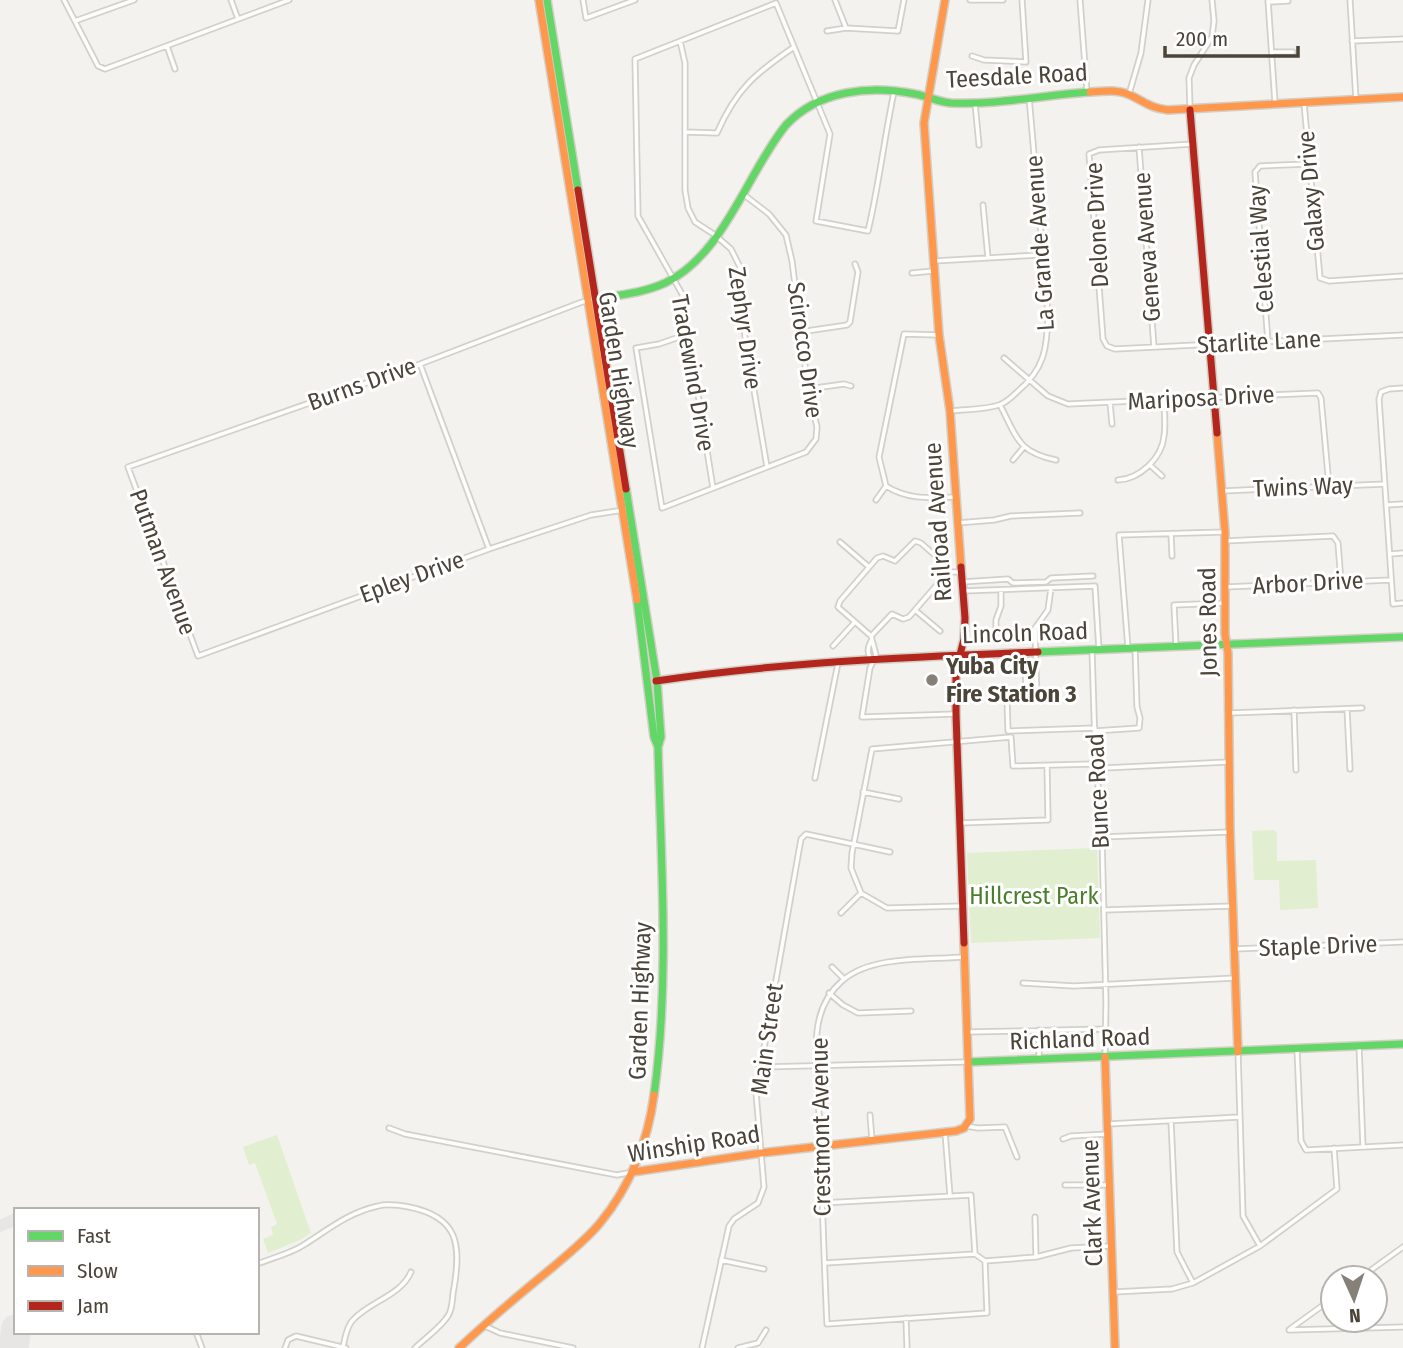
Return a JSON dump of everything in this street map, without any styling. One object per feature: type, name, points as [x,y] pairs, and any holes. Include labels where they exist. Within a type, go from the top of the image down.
[{"type":"street","points":[[64,0],[98,66],[105,69],[289,0]]},
{"type":"street","points":[[75,21],[134,0]]},
{"type":"street","points":[[231,0],[238,19]]},
{"type":"street","name":"Garden Highway","points":[[539,0],[592,300]]},
{"type":"street","name":"Garden Highway","points":[[459,1348],[593,1231],[614,1206],[632,1172],[655,1099],[661,1049],[662,908],[658,747],[661,737],[547,0]]},
{"type":"street","points":[[583,0],[586,18],[635,0]]},
{"type":"street","points":[[835,0],[846,28]]},
{"type":"street","points":[[827,31],[846,28],[898,31],[904,0]]},
{"type":"street","name":"Railroad Avenue","points":[[945,0],[924,123],[939,335],[950,411],[965,629],[956,670],[956,714],[970,1114],[966,1126]]},
{"type":"street","points":[[970,0],[1003,0]]},
{"type":"street","points":[[972,56],[984,60],[1026,62],[1022,0]]},
{"type":"street","points":[[1080,0],[1087,92]]},
{"type":"street","points":[[1129,94],[1141,53],[1148,0]]},
{"type":"street","name":"Jones Road","points":[[1212,0],[1212,37],[1189,78],[1190,110],[1225,532],[1230,832],[1243,1216],[1260,1246]]},
{"type":"street","points":[[1350,0],[1356,100]]},
{"type":"street","points":[[1275,105],[1268,1],[1288,1]]},
{"type":"street","points":[[680,41],[776,4],[830,134],[816,221],[868,231],[895,90]]},
{"type":"street","points":[[1352,41],[1403,39]]},
{"type":"street","name":"Tradewind Drive","points":[[680,41],[635,58],[638,216],[681,294],[713,488]]},
{"type":"street","name":"Zephyr Drive","points":[[680,41],[685,63],[685,190],[688,208],[695,222],[731,249],[740,267],[745,337],[767,467]]},
{"type":"street","points":[[167,46],[175,69]]},
{"type":"street","points":[[685,132],[718,133],[725,114],[739,93],[758,72],[794,47]]},
{"type":"street","points":[[1272,52],[1293,52]]},
{"type":"street","name":"Teesdale Road","points":[[592,300],[649,289],[674,278],[694,261],[715,235],[743,194],[778,133],[800,112],[839,93],[895,90],[948,103],[1087,92],[1129,94],[1150,107],[1168,110],[1403,97]]},
{"type":"street","name":"La Grande Avenue","points":[[1000,405],[1031,380],[1041,363],[1047,342],[1048,314],[1028,97]]},
{"type":"street","points":[[975,101],[979,145]]},
{"type":"street","name":"Galaxy Drive","points":[[1304,103],[1320,278],[1329,281],[1403,276]]},
{"type":"street","name":"Delone Drive","points":[[1115,349],[1107,346],[1103,339],[1089,156],[1099,150],[1193,144]]},
{"type":"street","name":"Geneva Avenue","points":[[1139,147],[1154,347]]},
{"type":"street","name":"Celestial Way","points":[[1268,342],[1255,172],[1260,166],[1309,164]]},
{"type":"street","name":"Scirocco Drive","points":[[688,334],[659,344],[636,348],[662,508],[806,452],[816,439],[817,427],[808,389],[792,261],[786,235],[769,214],[743,194]]},
{"type":"street","points":[[983,205],[988,258]]},
{"type":"street","points":[[934,261],[1041,255]]},
{"type":"street","points":[[800,332],[834,328],[850,322],[858,272],[855,264]]},
{"type":"street","points":[[912,273],[935,270]]},
{"type":"street","name":"Burns Drive","points":[[128,467],[592,300]]},
{"type":"street","points":[[939,335],[904,334],[879,457],[886,486],[899,494],[925,499],[955,497]]},
{"type":"street","name":"Starlite Lane","points":[[1115,349],[1403,335]]},
{"type":"street","name":"Mariposa Drive","points":[[1004,358],[1060,402],[1068,404],[1318,393],[1321,398],[1329,486]]},
{"type":"street","points":[[420,364],[489,549]]},
{"type":"street","points":[[808,389],[844,384],[851,386]]},
{"type":"street","points":[[1403,388],[1381,392],[1379,399],[1393,604],[1403,603]]},
{"type":"street","points":[[1118,480],[1133,477],[1151,465],[1164,435],[1164,401]]},
{"type":"street","points":[[1110,403],[1112,424]]},
{"type":"street","points":[[950,411],[1000,405],[1023,448],[1040,457],[1055,460]]},
{"type":"street","points":[[1013,460],[1023,448]]},
{"type":"street","points":[[1151,465],[1162,476]]},
{"type":"street","name":"Putman Avenue","points":[[128,467],[198,656]]},
{"type":"street","name":"Twins Way","points":[[1222,491],[1385,484]]},
{"type":"street","points":[[876,500],[886,486]]},
{"type":"street","points":[[1386,505],[1403,504]]},
{"type":"street","name":"Epley Drive","points":[[198,656],[489,549],[591,515],[626,510]]},
{"type":"street","points":[[957,523],[1011,516],[1080,513]]},
{"type":"street","points":[[962,591],[1051,588],[1048,610],[1035,628],[1037,699],[1007,700],[1008,731],[1139,728],[1119,536],[1225,532]]},
{"type":"street","points":[[1171,533],[1172,556]]},
{"type":"street","points":[[1225,541],[1333,537],[1338,543],[1341,582]]},
{"type":"street","points":[[948,570],[921,543],[915,541],[895,561],[880,556],[838,604],[840,611],[871,639],[875,646],[876,655],[872,661],[862,716],[956,714]]},
{"type":"street","points":[[840,542],[869,567]]},
{"type":"street","points":[[1390,554],[1403,553]]},
{"type":"street","points":[[872,661],[867,648],[871,639],[892,614],[906,618],[948,570],[961,569]]},
{"type":"street","points":[[962,582],[1008,579],[1013,583],[1046,582],[1051,578],[1093,576]]},
{"type":"street","name":"Arbor Drive","points":[[1225,587],[1392,580]]},
{"type":"street","name":"Bunce Road","points":[[1051,588],[1095,586],[1095,730],[1102,837],[1105,1057]]},
{"type":"street","points":[[996,630],[996,620],[1002,606],[1001,590]]},
{"type":"street","points":[[1176,646],[1174,605],[1225,603]]},
{"type":"street","points":[[915,610],[940,631]]},
{"type":"street","points":[[833,646],[853,623]]},
{"type":"street","name":"Lincoln Road","points":[[653,681],[702,674],[960,655],[1403,637]]},
{"type":"street","points":[[1025,652],[1026,699]]},
{"type":"street","points":[[815,778],[838,663]]},
{"type":"street","points":[[1347,708],[1350,769]]},
{"type":"street","points":[[1229,713],[1362,708]]},
{"type":"street","points":[[1294,710],[1296,770]]},
{"type":"street","points":[[962,906],[887,908],[861,894],[852,868],[854,843],[872,749],[1011,737],[1013,766],[1104,768],[1230,762]]},
{"type":"street","points":[[959,822],[1048,820],[1047,766]]},
{"type":"street","points":[[863,792],[899,799]]},
{"type":"street","points":[[1102,837],[1230,832]]},
{"type":"street","name":"Main Street","points":[[702,1348],[729,1226],[734,1219],[752,1209],[762,1195],[765,1179],[756,1093],[801,839],[806,834],[854,843]]},
{"type":"street","points":[[854,843],[890,852]]},
{"type":"street","points":[[841,913],[861,894]]},
{"type":"street","points":[[1104,910],[1233,906]]},
{"type":"street","name":"Staple Drive","points":[[1234,949],[1403,942]]},
{"type":"street","name":"Crestmont Avenue","points":[[906,1318],[827,1324],[817,1032],[829,993],[844,979],[865,967],[881,963],[964,957]]},
{"type":"street","points":[[832,967],[844,979]]},
{"type":"street","points":[[1023,983],[1065,986],[1235,978]]},
{"type":"street","points":[[829,993],[858,1013],[911,1011]]},
{"type":"street","points":[[967,1032],[1106,1029]]},
{"type":"street","points":[[1039,1030],[1039,1059]]},
{"type":"street","name":"Richland Road","points":[[759,1067],[968,1062],[1403,1044]]},
{"type":"street","points":[[1359,1046],[1363,1147]]},
{"type":"street","points":[[1297,1049],[1301,1141],[1306,1150],[1403,1145]]},
{"type":"street","name":"Clark Avenue","points":[[1105,1057],[1115,1348]]},
{"type":"street","points":[[870,1115],[872,1140]]},
{"type":"street","points":[[1108,1124],[1240,1117]]},
{"type":"street","points":[[1171,1121],[1177,1252],[1193,1283]]},
{"type":"street","points":[[966,1126],[1005,1127],[1017,1157]]},
{"type":"street","name":"Winship Road","points":[[389,1128],[405,1135],[617,1175],[761,1153],[961,1130],[966,1126]]},
{"type":"street","points":[[945,1132],[950,1196]]},
{"type":"street","points":[[1063,1139],[1108,1134]]},
{"type":"street","points":[[1114,1293],[1172,1289],[1193,1283],[1260,1246],[1337,1189],[1334,1149]]},
{"type":"street","points":[[1065,1185],[1111,1185]]},
{"type":"street","points":[[822,1203],[971,1195],[975,1254]]},
{"type":"street","points":[[259,1263],[294,1250],[338,1221],[379,1205],[419,1209],[441,1220],[456,1240],[458,1256],[449,1315],[415,1348]]},
{"type":"street","points":[[1035,1217],[1036,1257]]},
{"type":"street","points":[[825,1263],[975,1254],[985,1261],[1036,1257],[1071,1248],[1112,1246]]},
{"type":"street","points":[[1379,1264],[1403,1247]]},
{"type":"street","points":[[721,1260],[764,1269]]},
{"type":"street","points":[[907,1348],[906,1318],[987,1313],[985,1261]]},
{"type":"street","points":[[285,1348],[288,1340],[296,1336],[344,1348],[348,1329],[355,1318],[405,1283],[411,1272]]},
{"type":"street","points":[[1319,1308],[1289,1330],[1319,1329]]},
{"type":"street","points":[[483,1325],[510,1335],[573,1348]]},
{"type":"street","points":[[738,1348],[758,1343],[766,1330]]},
{"type":"green space","points":[[1274,830],[1277,833],[1277,861],[1316,860],[1318,908],[1280,910],[1279,880],[1254,880],[1252,831]]},
{"type":"green space","name":"Hillcrest Park","points":[[1097,848],[1100,938],[971,943],[967,853]]},
{"type":"green space","points":[[277,1135],[311,1233],[268,1253],[263,1239],[273,1235],[271,1227],[277,1224],[255,1163],[249,1165],[243,1147]]},
{"type":"taxiway","points":[[0,1226],[14,1220]]},
{"type":"runway","points":[[14,1348],[15,1334]]},
{"type":"traffic: fast","points":[[547,0],[578,190]]},
{"type":"traffic: fast","points":[[596,299],[648,289],[665,283],[686,270],[719,233],[786,125],[799,113],[829,97],[880,90],[915,94],[946,102],[968,103],[1090,92]]},
{"type":"traffic: fast","points":[[626,489],[657,681],[661,737],[658,747],[663,965],[654,1095]]},
{"type":"traffic: fast","points":[[637,600],[654,737],[658,747]]},
{"type":"traffic: fast","points":[[1038,652],[1403,637]]},
{"type":"traffic: fast","points":[[968,1062],[1403,1044]]},
{"type":"traffic: slow","points":[[539,0],[637,600]]},
{"type":"traffic: slow","points":[[945,0],[924,123],[939,335],[950,411],[961,567]]},
{"type":"traffic: slow","points":[[1090,92],[1121,92],[1168,110],[1403,97]]},
{"type":"traffic: slow","points":[[1217,433],[1225,532],[1225,634],[1228,653],[1230,832],[1238,1052]]},
{"type":"traffic: slow","points":[[633,1172],[964,1128],[970,1119],[964,943]]},
{"type":"traffic: slow","points":[[1105,1057],[1115,1348]]},
{"type":"traffic: slow","points":[[459,1348],[577,1246],[611,1209],[636,1163],[654,1095]]},
{"type":"traffic: jam","points":[[1190,110],[1217,433]]},
{"type":"traffic: jam","points":[[578,190],[626,489]]},
{"type":"traffic: jam","points":[[961,567],[965,618],[964,639],[956,670],[956,714],[964,943]]},
{"type":"traffic: jam","points":[[656,681],[799,665],[1038,652]]},
{"type":"place","name":"Yuba City Fire Station 3","points":[[932,680]]}]
